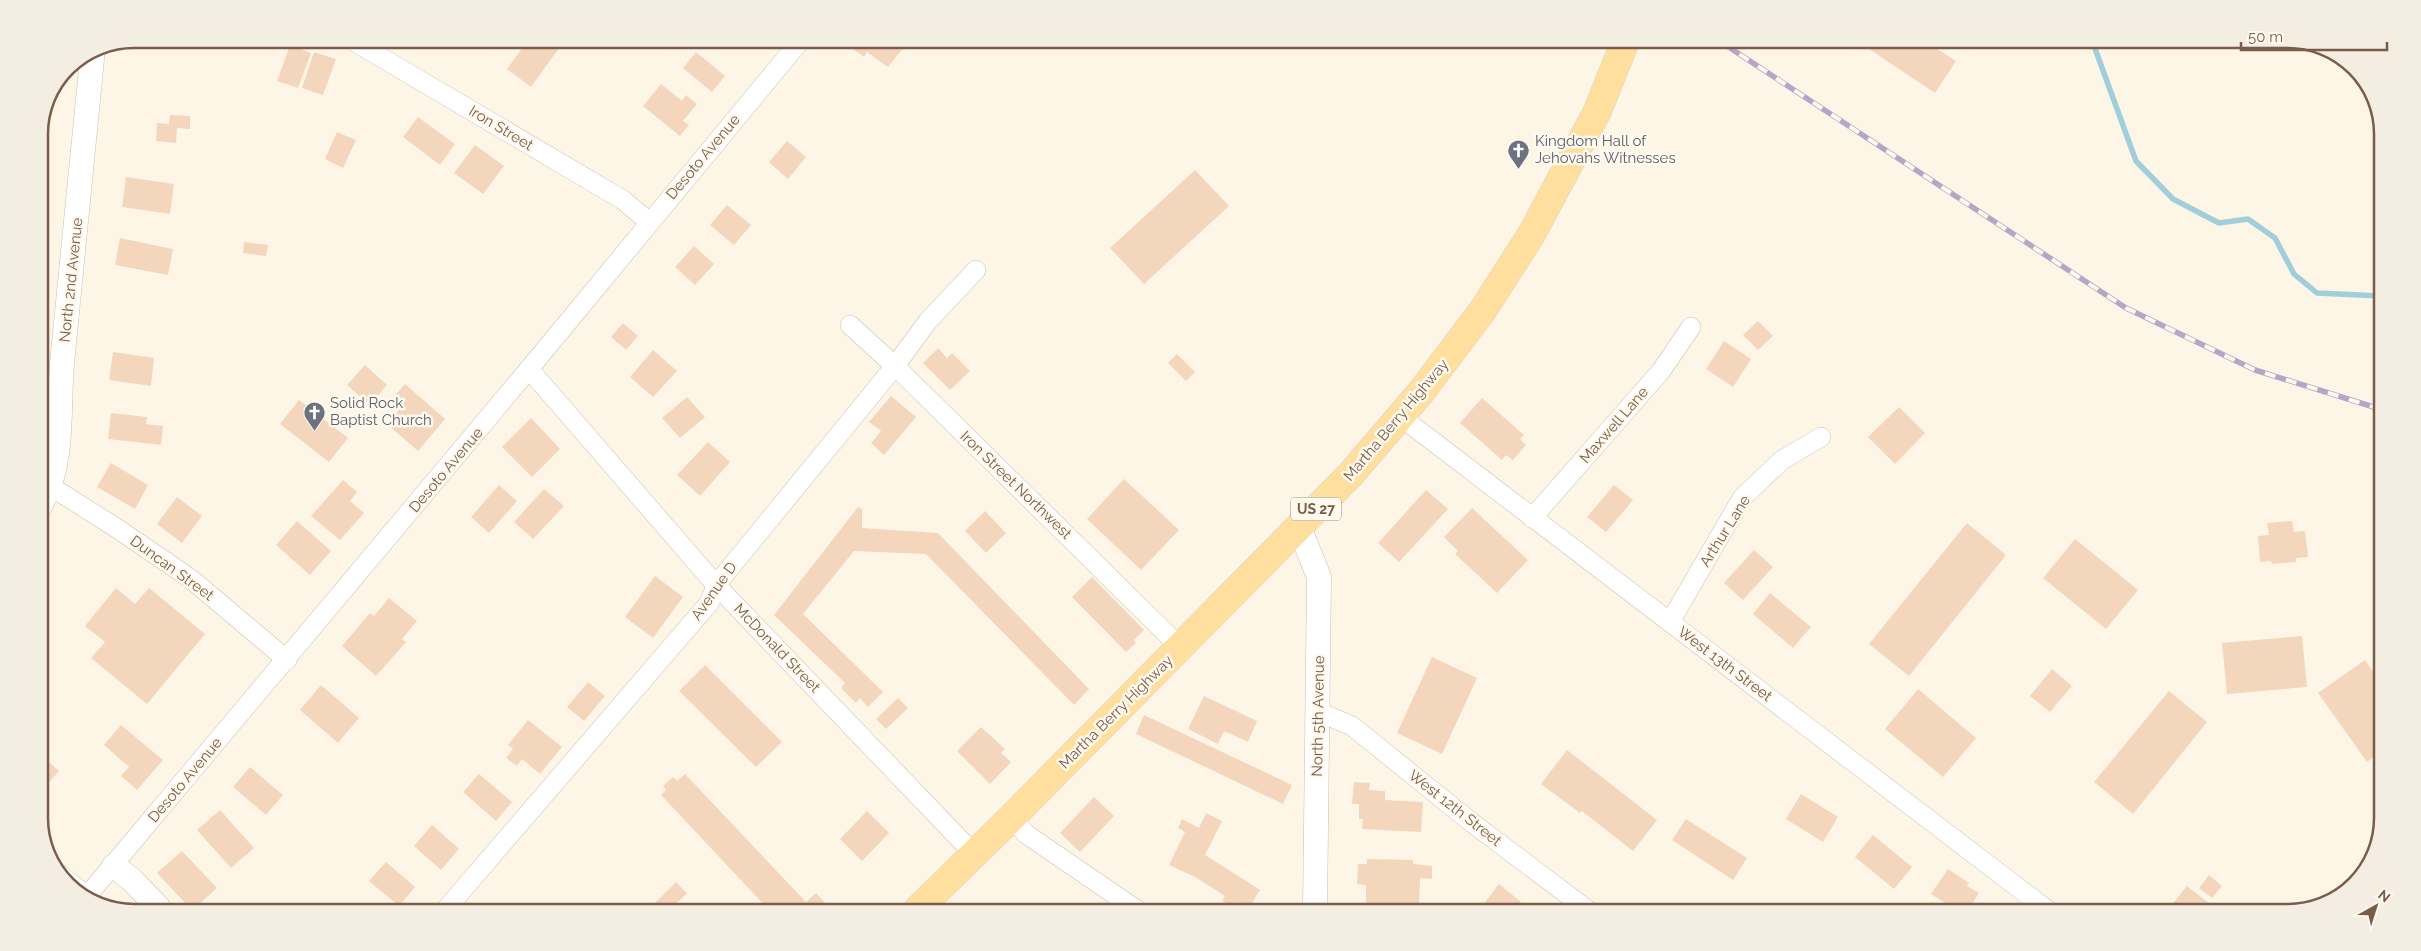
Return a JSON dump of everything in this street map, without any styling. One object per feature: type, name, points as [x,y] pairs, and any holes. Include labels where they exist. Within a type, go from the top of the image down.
[{"type":"main road","name":"Martha Berry Highway","points":[[923,904],[1012,817],[1299,527],[1351,474],[1401,417],[1444,364],[1512,266],[1597,112],[1623,48]]},
{"type":"street","name":"Iron Street","points":[[365,48],[623,200],[649,222]]},
{"type":"street","name":"Desoto Avenue","points":[[90,892],[287,660],[794,48]]},
{"type":"street","name":"North 2nd Avenue","points":[[48,490],[57,455],[62,372],[92,59]]},
{"type":"street","name":"Avenue D","points":[[450,904],[710,602],[716,585],[895,366],[928,321],[976,270]]},
{"type":"street","name":"Iron Street Northwest","points":[[850,325],[895,366],[1180,647]]},
{"type":"street","name":"Maxwell Lane","points":[[1532,518],[1661,371],[1692,327]]},
{"type":"street","name":"McDonald Street","points":[[529,369],[716,585],[973,853]]},
{"type":"street","name":"West 13th Street","points":[[1401,417],[2040,904]]},
{"type":"street","name":"Arthur Lane","points":[[1670,622],[1742,498],[1782,460],[1821,437]]},
{"type":"street","name":"Duncan Street","points":[[50,486],[118,529],[191,579],[287,660]]},
{"type":"street","name":"North 5th Avenue","points":[[1299,527],[1319,577],[1319,712],[1315,904]]},
{"type":"street","name":"West 12th Street","points":[[1319,712],[1352,726],[1471,822],[1580,904]]},
{"type":"street","points":[[1012,817],[1026,834],[1128,904]]},
{"type":"street","points":[[114,866],[132,880],[155,904]]},
{"type":"building","points":[[289,48],[298,48],[311,53],[298,88],[277,81]]},
{"type":"building","points":[[522,48],[559,48],[531,87],[507,69]]},
{"type":"building","points":[[903,48],[888,67],[867,52],[864,57],[853,49]]},
{"type":"building","points":[[1868,48],[1936,48],[1956,61],[1935,93]]},
{"type":"building","points":[[314,52],[336,59],[323,95],[302,88]]},
{"type":"building","points":[[696,52],[725,76],[712,92],[683,68]]},
{"type":"building","points":[[661,84],[682,101],[686,95],[697,104],[683,121],[689,125],[680,136],[643,106]]},
{"type":"building","points":[[170,115],[190,116],[190,129],[177,128],[176,143],[156,141],[157,123],[169,124]]},
{"type":"building","points":[[418,117],[455,144],[440,165],[403,137]]},
{"type":"building","points":[[337,132],[356,140],[343,168],[325,159]]},
{"type":"building","points":[[787,141],[806,157],[788,179],[769,162]]},
{"type":"building","points":[[475,145],[504,166],[483,194],[454,173]]},
{"type":"building","points":[[1195,170],[1229,206],[1144,284],[1110,248]]},
{"type":"building","points":[[126,177],[174,184],[170,214],[122,207]]},
{"type":"building","points":[[727,205],[751,225],[734,245],[710,225]]},
{"type":"building","points":[[120,238],[173,249],[168,275],[115,265]]},
{"type":"building","points":[[244,242],[268,245],[266,256],[243,253]]},
{"type":"building","points":[[694,246],[714,264],[695,285],[675,267]]},
{"type":"building","points":[[1758,321],[1773,336],[1758,350],[1743,335]]},
{"type":"building","points":[[623,323],[638,336],[626,350],[611,337]]},
{"type":"building","points":[[1724,341],[1751,359],[1733,387],[1706,369]]},
{"type":"building","points":[[938,348],[947,358],[952,353],[970,371],[950,390],[923,363]]},
{"type":"building","points":[[653,350],[677,371],[653,397],[630,377]]},
{"type":"building","points":[[113,352],[154,358],[151,386],[109,380]]},
{"type":"building","points":[[1177,354],[1195,372],[1186,381],[1168,363]]},
{"type":"building","points":[[365,365],[387,385],[370,405],[347,385]]},
{"type":"building","points":[[405,384],[445,419],[418,451],[387,424],[401,407],[392,399]]},
{"type":"building","points":[[891,396],[916,417],[884,455],[871,443],[881,431],[869,422]]},
{"type":"building","points":[[687,397],[705,417],[680,438],[662,418]]},
{"type":"building","points":[[1482,398],[1524,435],[1520,439],[1526,445],[1513,460],[1506,455],[1502,460],[1460,423]]},
{"type":"building","name":"Solid Rock Baptist Church","points":[[299,400],[348,438],[329,462],[280,424]]},
{"type":"building","points":[[1899,407],[1925,433],[1895,464],[1868,437]]},
{"type":"building","points":[[111,413],[147,417],[146,424],[163,426],[161,445],[108,439]]},
{"type":"building","points":[[531,418],[560,449],[532,477],[502,447]]},
{"type":"building","points":[[708,442],[730,462],[700,496],[677,475]]},
{"type":"building","points":[[111,463],[148,485],[135,509],[97,487]]},
{"type":"building","points":[[1124,479],[1179,530],[1141,570],[1087,519]]},
{"type":"building","points":[[343,480],[357,492],[350,501],[364,513],[340,540],[311,516]]},
{"type":"building","points":[[499,485],[517,501],[489,533],[471,517]]},
{"type":"building","points":[[1614,485],[1633,500],[1606,532],[1587,517]]},
{"type":"building","points":[[544,489],[564,506],[533,539],[514,522]]},
{"type":"building","points":[[1426,490],[1448,509],[1399,562],[1378,543]]},
{"type":"building","points":[[177,497],[202,516],[182,543],[157,524]]},
{"type":"building","points":[[858,507],[862,509],[862,528],[938,533],[1089,689],[1074,705],[926,554],[854,551],[803,614],[883,692],[868,707],[860,698],[856,703],[841,688],[845,683],[774,615]]},
{"type":"building","points":[[1472,508],[1528,560],[1497,593],[1455,554],[1458,551],[1444,537]]},
{"type":"building","points":[[985,511],[1006,533],[986,553],[965,531]]},
{"type":"building","points":[[297,521],[331,551],[310,575],[276,545]]},
{"type":"building","points":[[2292,521],[2294,532],[2305,531],[2308,557],[2296,558],[2296,562],[2272,564],[2271,561],[2260,562],[2258,536],[2269,535],[2267,523]]},
{"type":"building","points":[[1967,523],[2006,555],[1909,676],[1869,644]]},
{"type":"building","points":[[2075,539],[2138,590],[2106,629],[2043,578]]},
{"type":"building","points":[[1754,550],[1773,567],[1743,600],[1724,583]]},
{"type":"building","points":[[655,576],[683,597],[653,638],[625,617]]},
{"type":"building","points":[[1092,577],[1144,630],[1134,640],[1136,643],[1126,652],[1072,597]]},
{"type":"building","points":[[116,588],[135,604],[149,588],[205,634],[147,704],[91,658],[105,642],[85,626]]},
{"type":"building","points":[[1770,593],[1811,627],[1793,648],[1753,614]]},
{"type":"building","points":[[389,598],[417,621],[402,639],[406,642],[376,676],[342,646],[370,613],[374,616]]},
{"type":"building","points":[[2302,636],[2307,687],[2227,694],[2222,643]]},
{"type":"building","points":[[1432,657],[1477,678],[1442,754],[1397,733]]},
{"type":"building","points":[[2365,660],[2374,673],[2374,757],[2367,762],[2318,693]]},
{"type":"building","points":[[705,665],[782,742],[756,767],[679,691]]},
{"type":"building","points":[[2052,669],[2072,686],[2050,712],[2030,696]]},
{"type":"building","points":[[588,682],[605,696],[584,721],[567,707]]},
{"type":"building","points":[[321,685],[359,718],[338,743],[300,710]]},
{"type":"building","points":[[1918,689],[1976,738],[1943,777],[1885,729]]},
{"type":"building","points":[[2169,691],[2207,722],[2133,814],[2094,782]]},
{"type":"building","points":[[1204,696],[1257,721],[1248,742],[1224,731],[1218,744],[1188,729]]},
{"type":"building","points":[[898,698],[908,708],[886,729],[876,719]]},
{"type":"building","points":[[1144,715],[1292,785],[1283,804],[1136,734]]},
{"type":"building","points":[[528,720],[562,747],[540,774],[522,759],[517,766],[506,758],[513,749],[508,745]]},
{"type":"building","points":[[121,725],[163,760],[137,790],[121,776],[129,767],[104,745]]},
{"type":"building","points":[[981,727],[1005,749],[1001,753],[1011,762],[990,784],[957,751]]},
{"type":"building","points":[[1567,750],[1657,820],[1633,851],[1582,811],[1580,813],[1541,784]]},
{"type":"building","points":[[48,761],[59,771],[48,784]]},
{"type":"building","points":[[250,767],[283,795],[266,815],[233,787]]},
{"type":"building","points":[[479,774],[512,802],[496,821],[463,792]]},
{"type":"building","points":[[685,774],[806,902],[816,893],[826,904],[763,904],[661,795],[666,790],[663,786],[673,777],[677,781]]},
{"type":"building","points":[[1354,782],[1370,783],[1369,790],[1385,791],[1385,800],[1423,802],[1421,832],[1362,829],[1363,819],[1359,819],[1359,804],[1352,804]]},
{"type":"building","points":[[1801,794],[1838,817],[1823,842],[1786,819]]},
{"type":"building","points":[[1094,797],[1114,816],[1080,852],[1060,833]]},
{"type":"building","points":[[220,810],[254,848],[231,868],[197,830]]},
{"type":"building","points":[[867,811],[889,833],[862,861],[840,839]]},
{"type":"building","points":[[1206,813],[1222,821],[1205,855],[1260,890],[1252,904],[1238,904],[1235,902],[1234,904],[1227,904],[1222,901],[1225,896],[1195,877],[1169,865],[1185,832],[1178,828],[1182,819],[1199,828]]},
{"type":"building","points":[[1686,819],[1747,858],[1733,880],[1672,840]]},
{"type":"building","points":[[432,825],[459,849],[441,870],[414,846]]},
{"type":"building","points":[[1873,835],[1912,867],[1894,889],[1855,857]]},
{"type":"building","points":[[182,851],[217,888],[199,904],[186,904],[157,873]]},
{"type":"building","points":[[1367,859],[1413,860],[1413,864],[1432,866],[1432,879],[1420,878],[1419,904],[1366,904],[1366,885],[1357,884],[1358,864],[1367,864]]},
{"type":"building","points":[[386,862],[415,887],[401,904],[397,904],[369,881]]},
{"type":"building","points":[[1948,869],[1969,883],[1967,886],[1979,893],[1972,904],[1947,904],[1931,894]]},
{"type":"building","points":[[2209,875],[2222,886],[2212,898],[2199,888]]},
{"type":"building","points":[[676,882],[687,893],[678,904],[654,904]]},
{"type":"building","points":[[1499,884],[1521,902],[1520,904],[1484,904]]},
{"type":"building","points":[[2187,886],[2210,904],[2172,904]]},
{"type":"waterway","points":[[2095,48],[2136,161],[2173,199],[2219,223],[2248,219],[2275,238],[2294,274],[2317,293],[2373,296]]},
{"type":"railway","points":[[1730,48],[2126,308],[2255,370],[2373,407]]},
{"type":"place","name":"Kingdom Hall of Jehovahs Witnesses","points":[[1519,169]]},
{"type":"place","name":"Solid Rock Baptist Church","points":[[314,431]]}]
